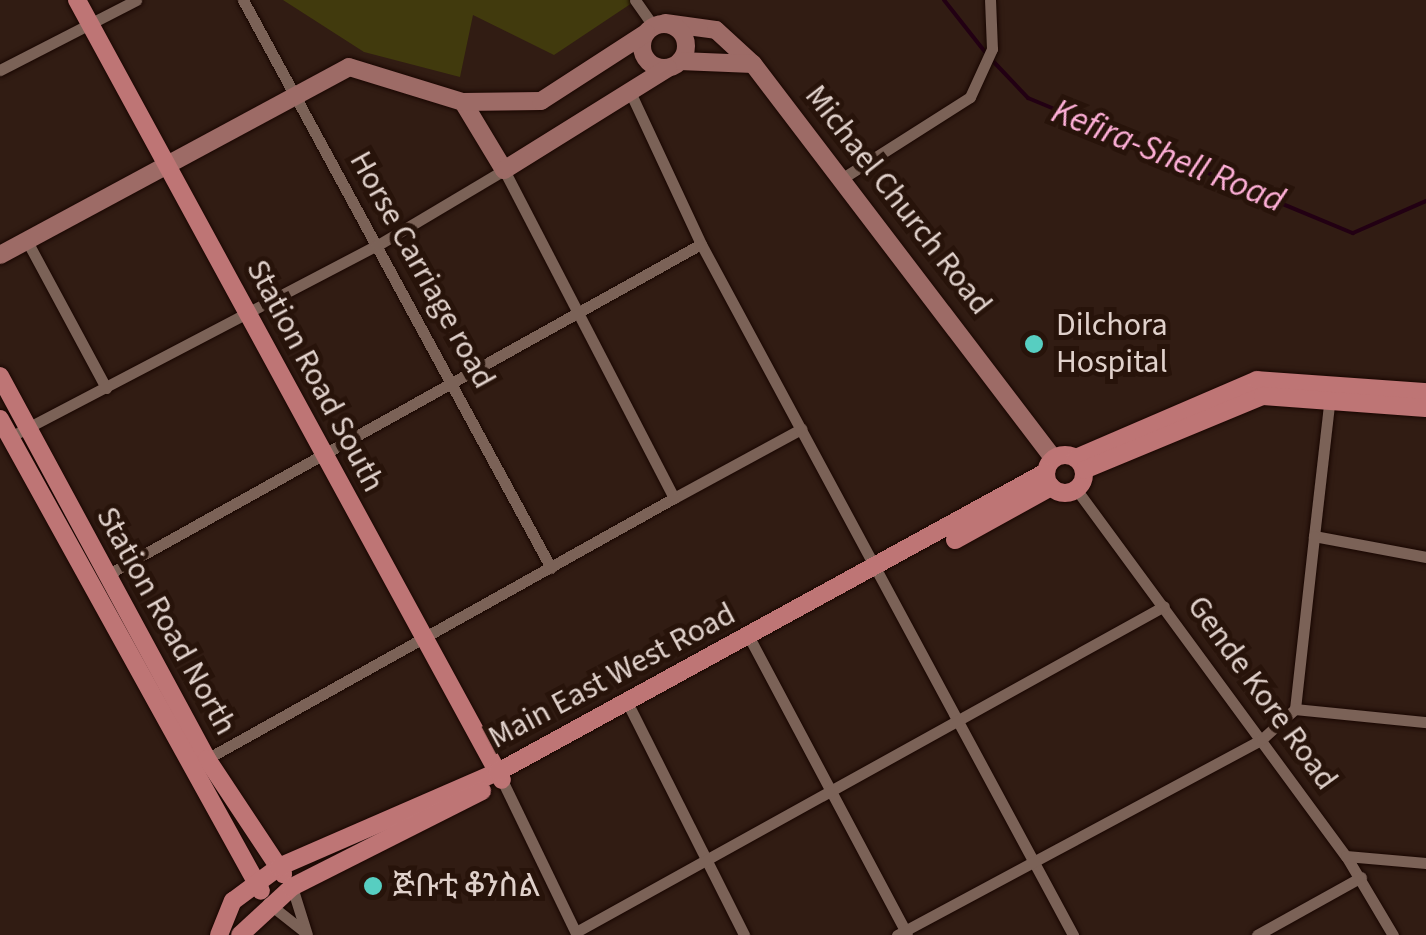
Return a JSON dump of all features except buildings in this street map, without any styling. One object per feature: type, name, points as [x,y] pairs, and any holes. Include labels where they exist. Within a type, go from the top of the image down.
[{"type":"main road","name":"Station Road South","points":[[77,0],[500,776]]},
{"type":"main road","points":[[462,102],[504,170],[674,65],[686,39],[655,28]]},
{"type":"main road","points":[[655,28],[644,57],[674,65],[753,64]]},
{"type":"main road","points":[[0,255],[296,96],[361,67],[462,102],[553,96],[655,28]]},
{"type":"main road","name":"Michael Church Road","points":[[655,28],[716,30],[753,64],[846,176],[1050,473]]},
{"type":"main road","name":"Station Road North","points":[[0,376],[268,903]]},
{"type":"main road","points":[[1050,473],[1080,464],[1140,435],[1235,403],[1330,388],[1417,399]]},
{"type":"main road","name":"Station Road North","points":[[0,419],[199,763],[292,887]]},
{"type":"main road","points":[[1050,473],[1076,489],[1080,464]]},
{"type":"main road","name":"Main East West Road","points":[[240,935],[268,903],[292,887],[879,576],[1050,473]]},
{"type":"main road","name":"Main East West Road","points":[[219,935],[232,901],[279,867],[500,776],[752,642]]},
{"type":"street","points":[[0,70],[136,0]]},
{"type":"street","name":"Horse Carriage road","points":[[243,0],[551,568]]},
{"type":"street","points":[[635,0],[655,28]]},
{"type":"street","points":[[846,176],[948,115],[988,66],[992,49],[990,0]]},
{"type":"street","points":[[631,94],[701,244],[1073,935]]},
{"type":"street","points":[[10,437],[378,246],[504,170],[674,498]]},
{"type":"street","points":[[27,241],[106,388]]},
{"type":"street","points":[[105,576],[701,244]]},
{"type":"street","points":[[752,642],[824,790],[904,934],[1262,739],[1295,709],[1330,388]]},
{"type":"street","points":[[199,763],[801,429]]},
{"type":"street","name":"Gende Kore Road","points":[[1076,489],[1361,877],[1393,935]]},
{"type":"street","points":[[1314,536],[1426,557]]},
{"type":"street","points":[[500,776],[576,934],[699,856],[1164,606]]},
{"type":"street","points":[[1295,709],[1426,722]]},
{"type":"street","points":[[630,710],[699,856],[744,935]]},
{"type":"street","points":[[1346,856],[1426,863]]},
{"type":"street","points":[[1258,935],[1361,877]]},
{"type":"street","points":[[292,887],[306,934]]},
{"type":"street","points":[[268,903],[306,934]]},
{"type":"shaded area","points":[[283,0],[635,1],[554,55],[473,15],[460,77],[364,52]]},
{"type":"waterway","name":"Kefira-Shell Road","points":[[944,0],[985,52]]},
{"type":"waterway","name":"Kefira-Shell Road","points":[[991,59],[1028,98],[1353,233],[1426,201]]},
{"type":"place","name":"Dilchora Hospital","points":[[1034,344]]},
{"type":"place","name":"ጅቡቲ ቆንስል","points":[[373,886]]}]
